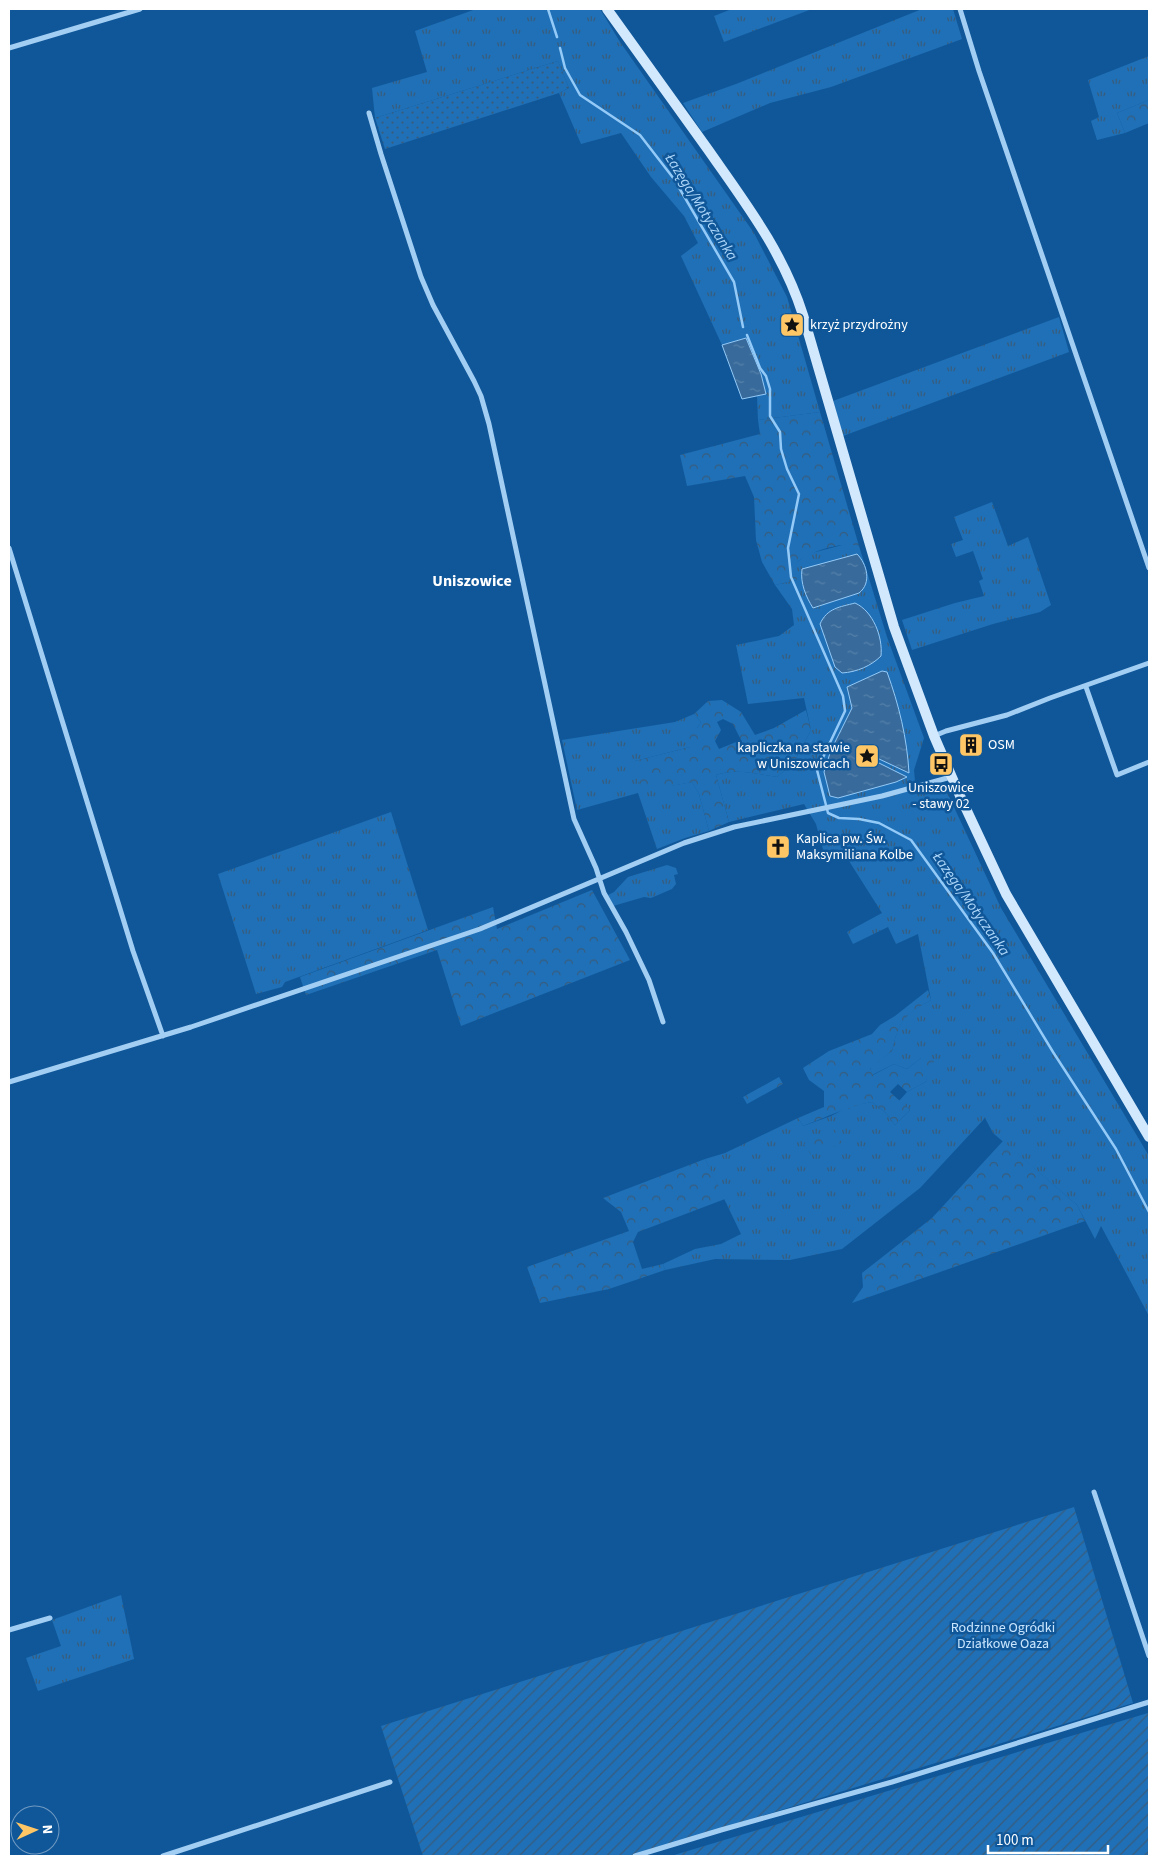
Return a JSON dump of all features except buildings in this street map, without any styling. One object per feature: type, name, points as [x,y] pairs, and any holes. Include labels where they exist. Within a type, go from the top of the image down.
[{"type":"street","points":[[9,48],[140,9]]},
{"type":"street","points":[[608,9],[750,209],[791,280],[803,315],[894,627],[951,777],[1010,903],[1149,1137]]},
{"type":"street","points":[[960,9],[979,71],[1149,568]]},
{"type":"street","points":[[369,113],[380,154],[421,277],[433,305],[481,396],[489,424],[574,819],[600,879],[604,893],[649,980],[663,1022]]},
{"type":"street","points":[[9,548],[134,951],[163,1036]]},
{"type":"street","points":[[934,736],[1007,715],[1149,663]]},
{"type":"street","points":[[1086,687],[1117,775],[1149,762]]},
{"type":"street","points":[[9,1082],[163,1036],[480,929],[684,843],[734,827],[908,790],[951,777]]},
{"type":"street","points":[[1094,1492],[1149,1656]]},
{"type":"street","points":[[9,1630],[50,1618]]},
{"type":"street","points":[[636,1856],[892,1782],[1149,1702]]},
{"type":"street","points":[[163,1856],[390,1782]]},
{"type":"green space","points":[[476,9],[600,9],[620,42],[754,233],[787,297],[820,412],[758,420],[757,396],[766,394],[761,374],[746,338],[722,345],[681,256],[698,243],[684,216],[651,177],[621,133],[581,144],[559,93],[569,88],[558,61],[375,118],[372,88],[427,72],[415,31]]},
{"type":"green space","points":[[732,9],[812,9],[724,42],[714,16]]},
{"type":"green space","points":[[922,9],[953,9],[962,39],[831,87],[770,103],[702,132],[683,103],[736,84]]},
{"type":"green space","points":[[1149,56],[1149,100],[1117,113],[1125,133],[1097,140],[1091,121],[1099,117],[1088,80]]},
{"type":"green space","points":[[558,61],[569,88],[559,93],[385,149],[375,118]]},
{"type":"green space","points":[[1149,100],[1149,123],[1125,133],[1117,113]]},
{"type":"green space","points":[[1059,317],[1069,352],[843,436],[833,401]]},
{"type":"green space","points":[[820,412],[859,546],[836,546],[810,554],[797,562],[797,580],[775,585],[762,562],[756,540],[754,497],[745,476],[687,486],[680,455],[760,434],[758,420]]},
{"type":"green space","points":[[992,502],[1008,546],[1028,537],[1051,605],[1040,612],[993,624],[912,650],[902,620],[984,596],[979,581],[983,579],[973,551],[956,557],[951,544],[963,540],[954,517]]},
{"type":"green space","points":[[850,543],[859,546],[887,637],[924,738],[914,770],[916,793],[930,789],[946,790],[1001,908],[1149,1156],[1149,1316],[1101,1226],[1095,1239],[1077,1205],[993,1133],[985,1118],[920,1188],[842,1249],[790,1260],[715,1259],[665,1270],[663,1264],[695,1249],[721,1244],[741,1234],[705,1159],[725,1153],[798,1118],[803,1126],[831,1116],[850,1106],[872,1102],[886,1113],[895,1125],[910,1110],[899,1101],[907,1092],[927,1081],[921,1058],[907,1069],[894,1064],[872,1075],[870,1067],[892,1051],[897,1032],[908,1015],[931,1000],[918,934],[896,944],[888,927],[853,944],[847,932],[882,913],[849,861],[824,853],[816,824],[804,804],[729,822],[716,775],[739,772],[777,777],[794,762],[811,730],[804,698],[748,704],[736,645],[779,636],[794,625],[792,609],[775,585],[797,580],[797,562],[808,554]]},
{"type":"green space","points":[[722,700],[741,712],[755,735],[774,728],[806,710],[811,730],[794,762],[777,777],[739,772],[716,775],[729,822],[709,831],[699,794],[692,782],[641,792],[635,761],[690,747],[683,734],[691,724],[697,728],[701,722],[694,714],[708,701]],"holes":[[[723,719],[733,724],[741,740],[719,749],[715,741],[721,730],[717,722]]]},
{"type":"green space","points":[[694,714],[701,722],[690,747],[635,761],[670,786],[692,782],[699,794],[709,831],[657,849],[638,793],[577,810],[562,740],[675,722]]},
{"type":"green space","points":[[391,812],[428,930],[285,982],[282,987],[256,994],[218,874]]},
{"type":"green space","points":[[667,865],[676,868],[678,874],[674,875],[676,884],[672,889],[651,898],[644,897],[613,906],[608,895],[614,892],[628,877]]},
{"type":"green space","points":[[592,890],[630,960],[461,1026],[437,950],[306,995],[300,977],[493,907],[497,929]]},
{"type":"green space","points":[[928,990],[931,1000],[914,1010],[904,1020],[897,1032],[892,1051],[870,1068],[873,1075],[894,1064],[907,1069],[921,1058],[935,1061],[926,1069],[927,1081],[907,1092],[898,1084],[890,1092],[910,1110],[895,1125],[886,1113],[872,1102],[845,1109],[803,1126],[798,1118],[824,1107],[824,1091],[809,1080],[803,1068],[829,1051],[872,1034],[880,1025],[895,1016]]},
{"type":"green space","points":[[779,1077],[783,1084],[747,1104],[743,1097]]},
{"type":"green space","points":[[836,1129],[842,1143],[811,1155],[804,1144]]},
{"type":"green space","points":[[1003,1141],[1077,1205],[1085,1221],[852,1303],[863,1287],[862,1273],[932,1218]]},
{"type":"green space","points":[[705,1159],[725,1199],[638,1232],[633,1242],[642,1269],[663,1264],[665,1270],[609,1289],[540,1303],[527,1267],[629,1231],[621,1212],[603,1198]]},
{"type":"green space","name":"Rodzinne Ogródki Działkowe Oaza","points":[[1074,1507],[1133,1703],[629,1856],[423,1856],[381,1726]]},
{"type":"green space","points":[[121,1595],[134,1659],[38,1691],[26,1658],[61,1646],[52,1620]]},
{"type":"green space","points":[[1148,1713],[1149,1856],[671,1856]]},
{"type":"water","points":[[746,338],[761,374],[766,394],[742,399],[722,345]]},
{"type":"water","points":[[857,554],[867,574],[866,584],[863,589],[859,593],[813,608],[804,590],[802,569]]},
{"type":"water","points":[[855,603],[867,612],[876,625],[881,656],[863,668],[842,673],[835,667],[820,624],[830,611]]},
{"type":"water","points":[[882,671],[887,672],[899,709],[909,773],[877,758],[872,750],[865,750],[861,758],[864,763],[871,764],[875,761],[907,777],[896,782],[838,798],[830,796],[824,772],[831,750],[852,708],[847,687]]},
{"type":"waterway","name":"Łazęga/Motyczanka","points":[[548,9],[557,37]]},
{"type":"waterway","name":"Łazęga/Motyczanka","points":[[560,48],[565,68],[580,95],[640,135],[674,179],[734,282],[743,327]]},
{"type":"waterway","name":"Łazęga/Motyczanka","points":[[747,335],[760,368],[766,376],[770,389],[770,416],[780,432],[781,449],[787,469],[799,494],[788,548],[791,577],[843,696],[845,711],[817,770],[828,813],[839,818],[879,823],[911,840],[993,953],[1053,1052],[1116,1149],[1149,1212]]},
{"type":"place","name":"krzyż przydrożny","points":[[792,325]]},
{"type":"place","name":"OSM","points":[[971,745]]},
{"type":"place","name":"kapliczka na stawie w Uniszowicach","points":[[867,756]]},
{"type":"place","name":"Uniszowice - stawy 02","points":[[941,764]]},
{"type":"place","name":"Kaplica pw. Św. Maksymiliana Kolbe","points":[[778,847]]},
{"type":"district","name":"Uniszowice","points":[[472,581]]}]
